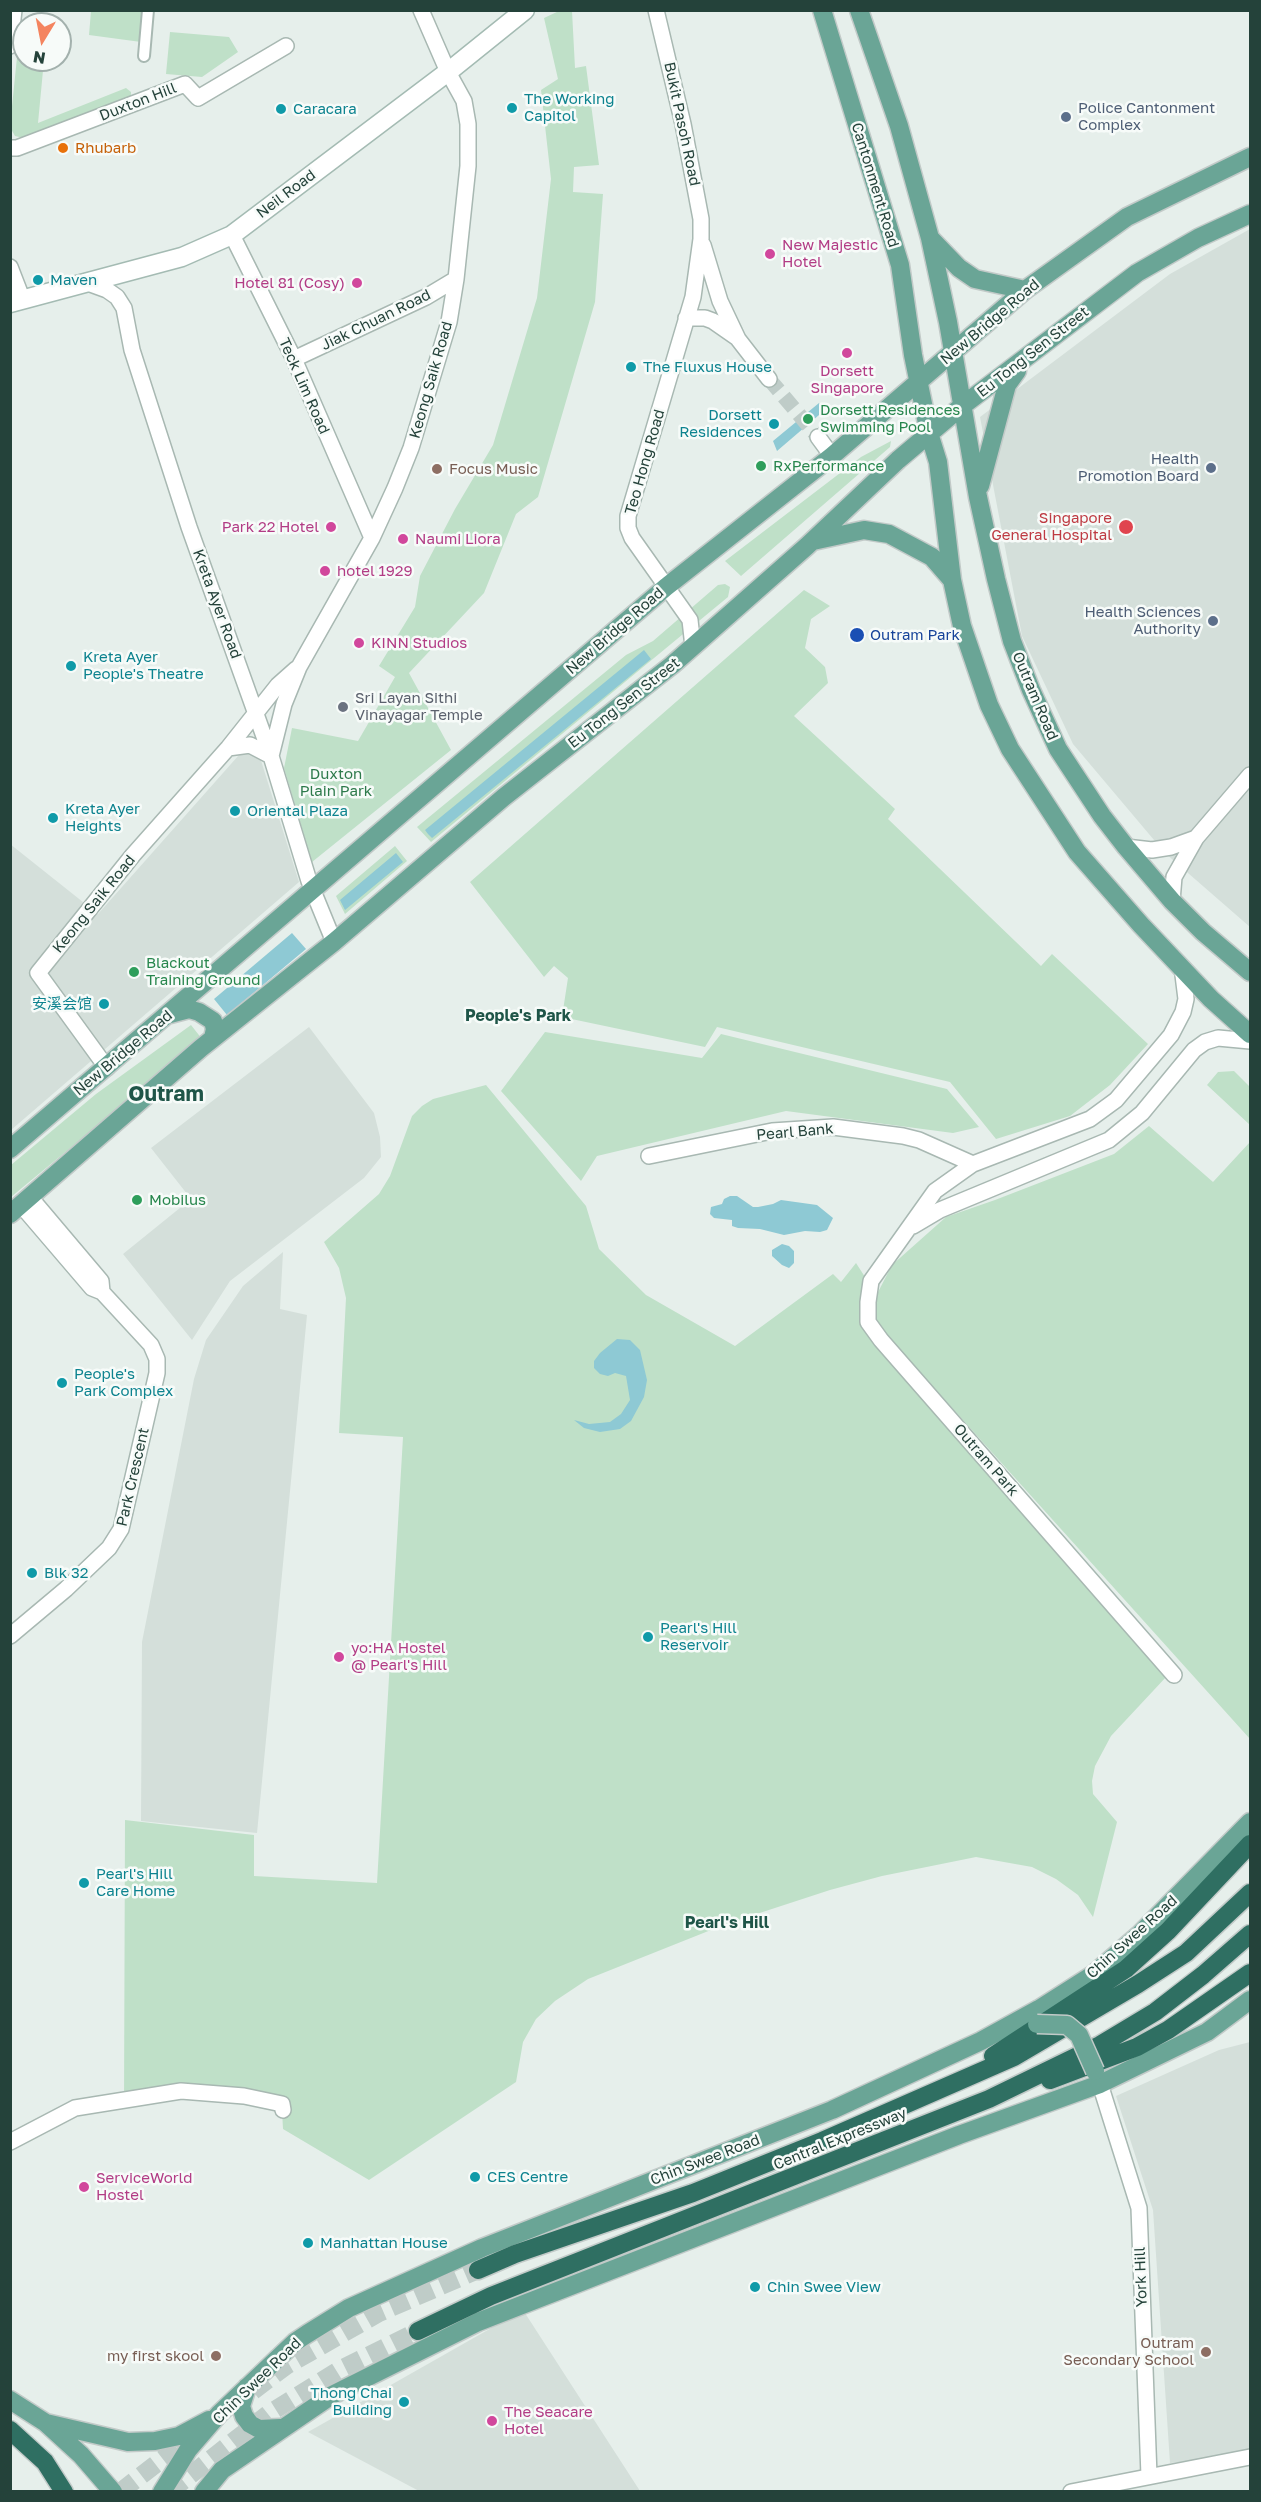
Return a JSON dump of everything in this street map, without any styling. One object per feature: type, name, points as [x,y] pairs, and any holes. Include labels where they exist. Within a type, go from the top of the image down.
[{"type":"highway","points":[[968,2079],[977,2066],[1126,1969],[1168,1931],[1251,1844]]},
{"type":"highway","name":"Central Expressway","points":[[478,2270],[515,2254],[693,2193],[968,2079],[1014,2057],[1177,1959],[1203,1939],[1251,1893]]},
{"type":"highway","name":"Central Expressway","points":[[418,2331],[491,2296],[989,2098],[1100,2045],[1155,2012],[1251,1934]]},
{"type":"highway","points":[[989,2098],[1031,2087],[1137,2047],[1168,2030],[1251,1973]]},
{"type":"highway","points":[[10,2430],[45,2462],[64,2492]]},
{"type":"main road","name":"Neil Road","points":[[16,300],[182,257],[232,235],[450,70],[525,10]]},
{"type":"main road","name":"Cantonment Road","points":[[822,10],[900,265],[928,433]]},
{"type":"main road","points":[[859,10],[900,126],[930,238],[948,322],[952,353]]},
{"type":"main road","name":"New Bridge Road","points":[[10,1149],[666,587],[832,456],[1025,290],[1127,217],[1251,157]]},
{"type":"main road","name":"Eu Tong Sen Street","points":[[21,1205],[213,1038],[334,942],[504,798],[693,647],[928,433],[1137,273],[1198,238],[1251,214]]},
{"type":"main road","points":[[930,238],[959,268],[975,279],[1025,290]]},
{"type":"main road","points":[[978,497],[983,468],[1007,385],[1015,373],[1043,345]]},
{"type":"main road","name":"Outram Road","points":[[952,353],[978,497],[1012,641],[1058,750],[1102,816],[1172,901],[1203,932],[1251,972]]},
{"type":"main road","points":[[928,433],[938,462],[952,580],[962,626],[989,705],[1010,749],[1077,852],[1141,925],[1211,999],[1251,1034]]},
{"type":"main road","points":[[811,541],[864,530],[879,531],[909,543],[932,557],[952,580]]},
{"type":"main road","points":[[169,1014],[189,1009],[199,1012],[213,1021],[215,1029],[213,1038]]},
{"type":"main road","name":"Chin Swee Road","points":[[162,2492],[188,2450],[219,2414],[307,2334],[349,2308],[567,2213],[824,2114],[981,2042],[1094,1974],[1139,1935],[1251,1822]]},
{"type":"main road","points":[[204,2492],[222,2470],[280,2428],[332,2395],[478,2322],[1095,2080],[1207,2032],[1251,2000]]},
{"type":"main road","points":[[981,2042],[1036,2024],[1067,2025],[1079,2035],[1095,2080]]},
{"type":"main road","points":[[247,2387],[241,2406],[243,2416],[259,2429],[280,2428]]},
{"type":"main road","points":[[10,2400],[46,2423],[88,2462],[113,2492]]},
{"type":"main road","points":[[46,2423],[128,2442],[155,2441],[179,2436],[219,2414]]},
{"type":"main road","points":[[212,2492],[222,2470]]},
{"type":"street","points":[[10,46],[14,10]]},
{"type":"street","points":[[144,56],[148,10]]},
{"type":"street","points":[[421,10],[450,70]]},
{"type":"street","points":[[428,10],[450,70]]},
{"type":"street","name":"Bukit Pasoh Road","points":[[656,10],[683,124],[701,219],[701,239],[693,297]]},
{"type":"street","name":"Duxton Hill","points":[[10,148],[18,148],[185,84],[198,98],[286,46]]},
{"type":"street","name":"Keong Saik Road","points":[[272,756],[284,704],[299,667],[372,538],[395,488],[414,437],[446,332],[456,279],[468,166],[468,124],[464,101],[450,70]]},
{"type":"street","name":"Teck Lim Road","points":[[232,235],[294,359],[372,538]]},
{"type":"street","name":"Bukit Pasoh Road","points":[[701,239],[720,301],[738,339],[766,375]]},
{"type":"street","points":[[10,267],[16,300]]},
{"type":"street","name":"Jiak Chuan Road","points":[[294,359],[426,297],[456,279]]},
{"type":"street","name":"Kreta Ayer Road","points":[[85,282],[107,290],[117,297],[123,308],[132,350],[189,527],[272,756],[312,891],[334,942]]},
{"type":"street","points":[[693,297],[700,291],[709,291],[720,301]]},
{"type":"street","name":"Teo Hong Road","points":[[693,297],[628,516],[628,528],[632,538],[690,620],[693,647]]},
{"type":"street","name":"Bukit Pasoh Road","points":[[686,318],[705,318],[713,321],[738,339]]},
{"type":"street","points":[[818,437],[832,456]]},
{"type":"street","name":"Keong Saik Road","points":[[106,1068],[38,973],[133,855],[228,748],[278,685],[299,667]]},
{"type":"street","points":[[228,748],[250,746],[272,756]]},
{"type":"street","points":[[1172,901],[1174,877],[1196,838],[1251,775]]},
{"type":"street","points":[[1126,847],[1152,850],[1171,847],[1196,838]]},
{"type":"street","name":"Outram Park","points":[[1174,1675],[889,1349],[868,1323],[867,1302],[871,1281],[935,1191],[973,1164],[1090,1119],[1116,1100],[1172,1035],[1183,1012],[1186,999],[1182,967]]},
{"type":"street","name":"Outram Park","points":[[908,1230],[940,1210],[1109,1140],[1142,1113],[1194,1050],[1205,1042],[1218,1038],[1251,1041]]},
{"type":"street","name":"Pearl Bank","points":[[649,1156],[772,1131],[833,1127],[919,1140],[973,1164]]},
{"type":"street","name":"Park Crescent","points":[[10,1636],[66,1589],[109,1548],[122,1529],[157,1373],[157,1359],[151,1346],[102,1292],[100,1281],[21,1205]]},
{"type":"street","name":"York Hill","points":[[1095,2080],[1139,2208],[1149,2476]]},
{"type":"street","points":[[10,2142],[75,2108],[181,2091],[244,2096],[282,2104],[283,2110]]},
{"type":"street","points":[[1071,2492],[1251,2457]]},
{"type":"shaded area","name":"Singapore General Hospital","points":[[1250,229],[1250,927],[1165,853],[1073,744],[1022,636],[980,417],[1170,274]]},
{"type":"shaded area","points":[[254,738],[299,882],[11,1130],[10,844],[98,914]]},
{"type":"shaded area","points":[[309,1027],[374,1113],[380,1137],[381,1157],[364,1178],[230,1281],[192,1340],[123,1254],[191,1199],[151,1148]]},
{"type":"shaded area","points":[[283,1252],[280,1309],[307,1315],[257,1833],[141,1821],[142,1642],[194,1379],[206,1340],[243,1286]]},
{"type":"shaded area","name":"Outram Secondary School","points":[[1250,2042],[1250,2455],[1170,2463],[1153,2210],[1116,2096],[1219,2050]]},
{"type":"shaded area","points":[[523,2310],[640,2491],[419,2491],[308,2432]]},
{"type":"green space","points":[[91,11],[144,11],[141,42],[89,35]]},
{"type":"green space","name":"Duxton Plain Park","points":[[559,11],[572,11],[575,68],[586,66],[599,165],[574,167],[573,192],[603,194],[595,302],[538,497],[516,514],[484,593],[409,673],[451,750],[312,862],[284,768],[292,728],[358,741],[395,677],[379,666],[415,607],[420,576],[455,509],[493,445],[537,298],[551,179],[541,90],[558,79],[544,18]]},
{"type":"green space","points":[[170,32],[229,37],[238,52],[202,77],[166,74]]},
{"type":"green space","points":[[16,72],[43,72],[38,123],[126,88],[131,92],[131,96],[28,139],[15,136],[11,129]]},
{"type":"green space","points":[[891,441],[890,447],[741,576],[725,561],[861,457]]},
{"type":"green space","points":[[725,584],[730,587],[728,597],[431,842],[417,827],[626,655],[653,641],[718,585]]},
{"type":"green space","points":[[804,590],[830,606],[811,619],[805,648],[825,667],[828,683],[794,716],[895,809],[888,819],[1041,966],[1052,954],[1148,1044],[1110,1085],[1070,1116],[996,1139],[950,1082],[717,1027],[705,1047],[562,1017],[568,978],[554,966],[544,977],[470,882]]},
{"type":"green space","points":[[395,846],[407,861],[345,914],[336,896]]},
{"type":"green space","points":[[191,1025],[202,1039],[11,1197],[11,1165],[96,1094]]},
{"type":"green space","points":[[545,1032],[702,1058],[721,1034],[947,1089],[979,1127],[953,1133],[786,1111],[597,1156],[581,1181],[501,1091]]},
{"type":"green space","points":[[1234,1071],[1250,1087],[1250,1125],[1207,1085],[1218,1072]]},
{"type":"green space","points":[[486,1085],[586,1206],[599,1249],[646,1295],[735,1346],[833,1274],[841,1282],[856,1263],[865,1277],[860,1301],[863,1324],[1167,1676],[1111,1736],[1095,1766],[1092,1781],[1093,1794],[1117,1822],[1093,1917],[1078,1895],[1056,1879],[1032,1867],[976,1857],[882,1876],[830,1890],[726,1924],[588,1979],[555,2001],[536,2019],[523,2042],[516,2082],[369,2180],[283,2129],[282,2110],[186,2097],[124,2105],[125,1820],[254,1835],[254,1876],[377,1883],[403,1437],[339,1433],[346,1298],[339,1268],[324,1242],[379,1194],[390,1176],[412,1116],[422,1106],[433,1099]]},
{"type":"green space","points":[[1149,1126],[1213,1182],[1250,1142],[1250,1739],[889,1338],[878,1324],[875,1311],[876,1296],[892,1265],[946,1217],[1114,1154]]},
{"type":"water","name":"Dorsett Residences Swimming Pool","points":[[819,403],[826,409],[777,451],[773,441]]},
{"type":"water","points":[[644,650],[651,659],[432,838],[428,834],[425,830]]},
{"type":"water","points":[[396,853],[403,862],[345,910],[340,900]]},
{"type":"water","points":[[292,933],[306,949],[227,1015],[214,999]]},
{"type":"water","points":[[737,1196],[753,1207],[773,1204],[781,1200],[817,1205],[833,1218],[827,1230],[820,1232],[805,1231],[784,1235],[760,1229],[738,1228],[732,1226],[732,1220],[714,1218],[710,1214],[711,1207],[722,1204],[724,1199]]},
{"type":"water","points":[[782,1244],[794,1251],[794,1263],[789,1268],[772,1256],[772,1250]]},
{"type":"water","points":[[617,1339],[630,1340],[640,1350],[647,1380],[644,1397],[631,1421],[620,1429],[600,1432],[584,1428],[574,1420],[589,1424],[610,1422],[621,1414],[630,1400],[626,1376],[615,1373],[608,1376],[600,1374],[594,1368],[594,1361],[600,1353]]},
{"type":"tunnel","points":[[769,379],[818,437]]},
{"type":"tunnel","points":[[253,2391],[286,2366],[379,2313],[478,2270]]},
{"type":"tunnel","points":[[169,2492],[268,2414],[339,2370],[418,2331]]},
{"type":"tunnel","points":[[120,2492],[200,2430]]},
{"type":"place","name":"The Working Capitol","points":[[512,108]]},
{"type":"place","name":"Caracara","points":[[281,109]]},
{"type":"place","name":"Police Cantonment Complex","points":[[1066,117]]},
{"type":"place","name":"Rhubarb","points":[[63,148]]},
{"type":"place","name":"New Majestic Hotel","points":[[770,254]]},
{"type":"place","name":"Maven","points":[[38,280]]},
{"type":"place","name":"Hotel 81 (Cosy)","points":[[357,283]]},
{"type":"place","name":"Dorsett Singapore","points":[[847,353]]},
{"type":"place","name":"The Fluxus House","points":[[631,367]]},
{"type":"place","name":"Dorsett Residences Swimming Pool","points":[[808,419]]},
{"type":"place","name":"Dorsett Residences","points":[[774,424]]},
{"type":"place","name":"RxPerformance","points":[[761,466]]},
{"type":"place","name":"Health Promotion Board","points":[[1211,468]]},
{"type":"place","name":"Focus Music","points":[[437,469]]},
{"type":"place","name":"Park 22 Hotel","points":[[331,527]]},
{"type":"place","name":"Singapore General Hospital","points":[[1126,527]]},
{"type":"place","name":"Naumi Liora","points":[[403,539]]},
{"type":"place","name":"hotel 1929","points":[[325,571]]},
{"type":"place","name":"Health Sciences Authority","points":[[1213,621]]},
{"type":"place","name":"Outram Park","points":[[857,635]]},
{"type":"place","name":"KINN Studios","points":[[359,643]]},
{"type":"place","name":"Kreta Ayer People's Theatre","points":[[71,666]]},
{"type":"place","name":"Sri Layan Sithi Vinayagar Temple","points":[[343,707]]},
{"type":"place","name":"Oriental Plaza","points":[[235,811]]},
{"type":"place","name":"Kreta Ayer Heights","points":[[53,818]]},
{"type":"place","name":"Blackout Training Ground","points":[[134,972]]},
{"type":"place","name":"安溪会馆","points":[[104,1004]]},
{"type":"place","name":"Mobilus","points":[[137,1200]]},
{"type":"place","name":"People's Park Complex","points":[[62,1383]]},
{"type":"place","name":"Blk 32","points":[[32,1573]]},
{"type":"place","name":"Pearl's Hill Reservoir","points":[[648,1637]]},
{"type":"place","name":"yo:HA Hostel @ Pearl's Hill","points":[[339,1657]]},
{"type":"place","name":"Pearl's Hill Care Home","points":[[84,1883]]},
{"type":"place","name":"CES Centre","points":[[475,2177]]},
{"type":"place","name":"ServiceWorld Hostel","points":[[84,2187]]},
{"type":"place","name":"Manhattan House","points":[[308,2243]]},
{"type":"place","name":"Chin Swee View","points":[[755,2287]]},
{"type":"place","name":"Outram Secondary School","points":[[1206,2352]]},
{"type":"place","name":"my first skool","points":[[216,2356]]},
{"type":"place","name":"Thong Chai Building","points":[[404,2402]]},
{"type":"place","name":"The Seacare Hotel","points":[[492,2421]]},
{"type":"district","name":"People's Park","points":[[518,1016]]},
{"type":"district","name":"Outram","points":[[166,1094]]},
{"type":"district","name":"Pearl's Hill","points":[[727,1923]]}]
